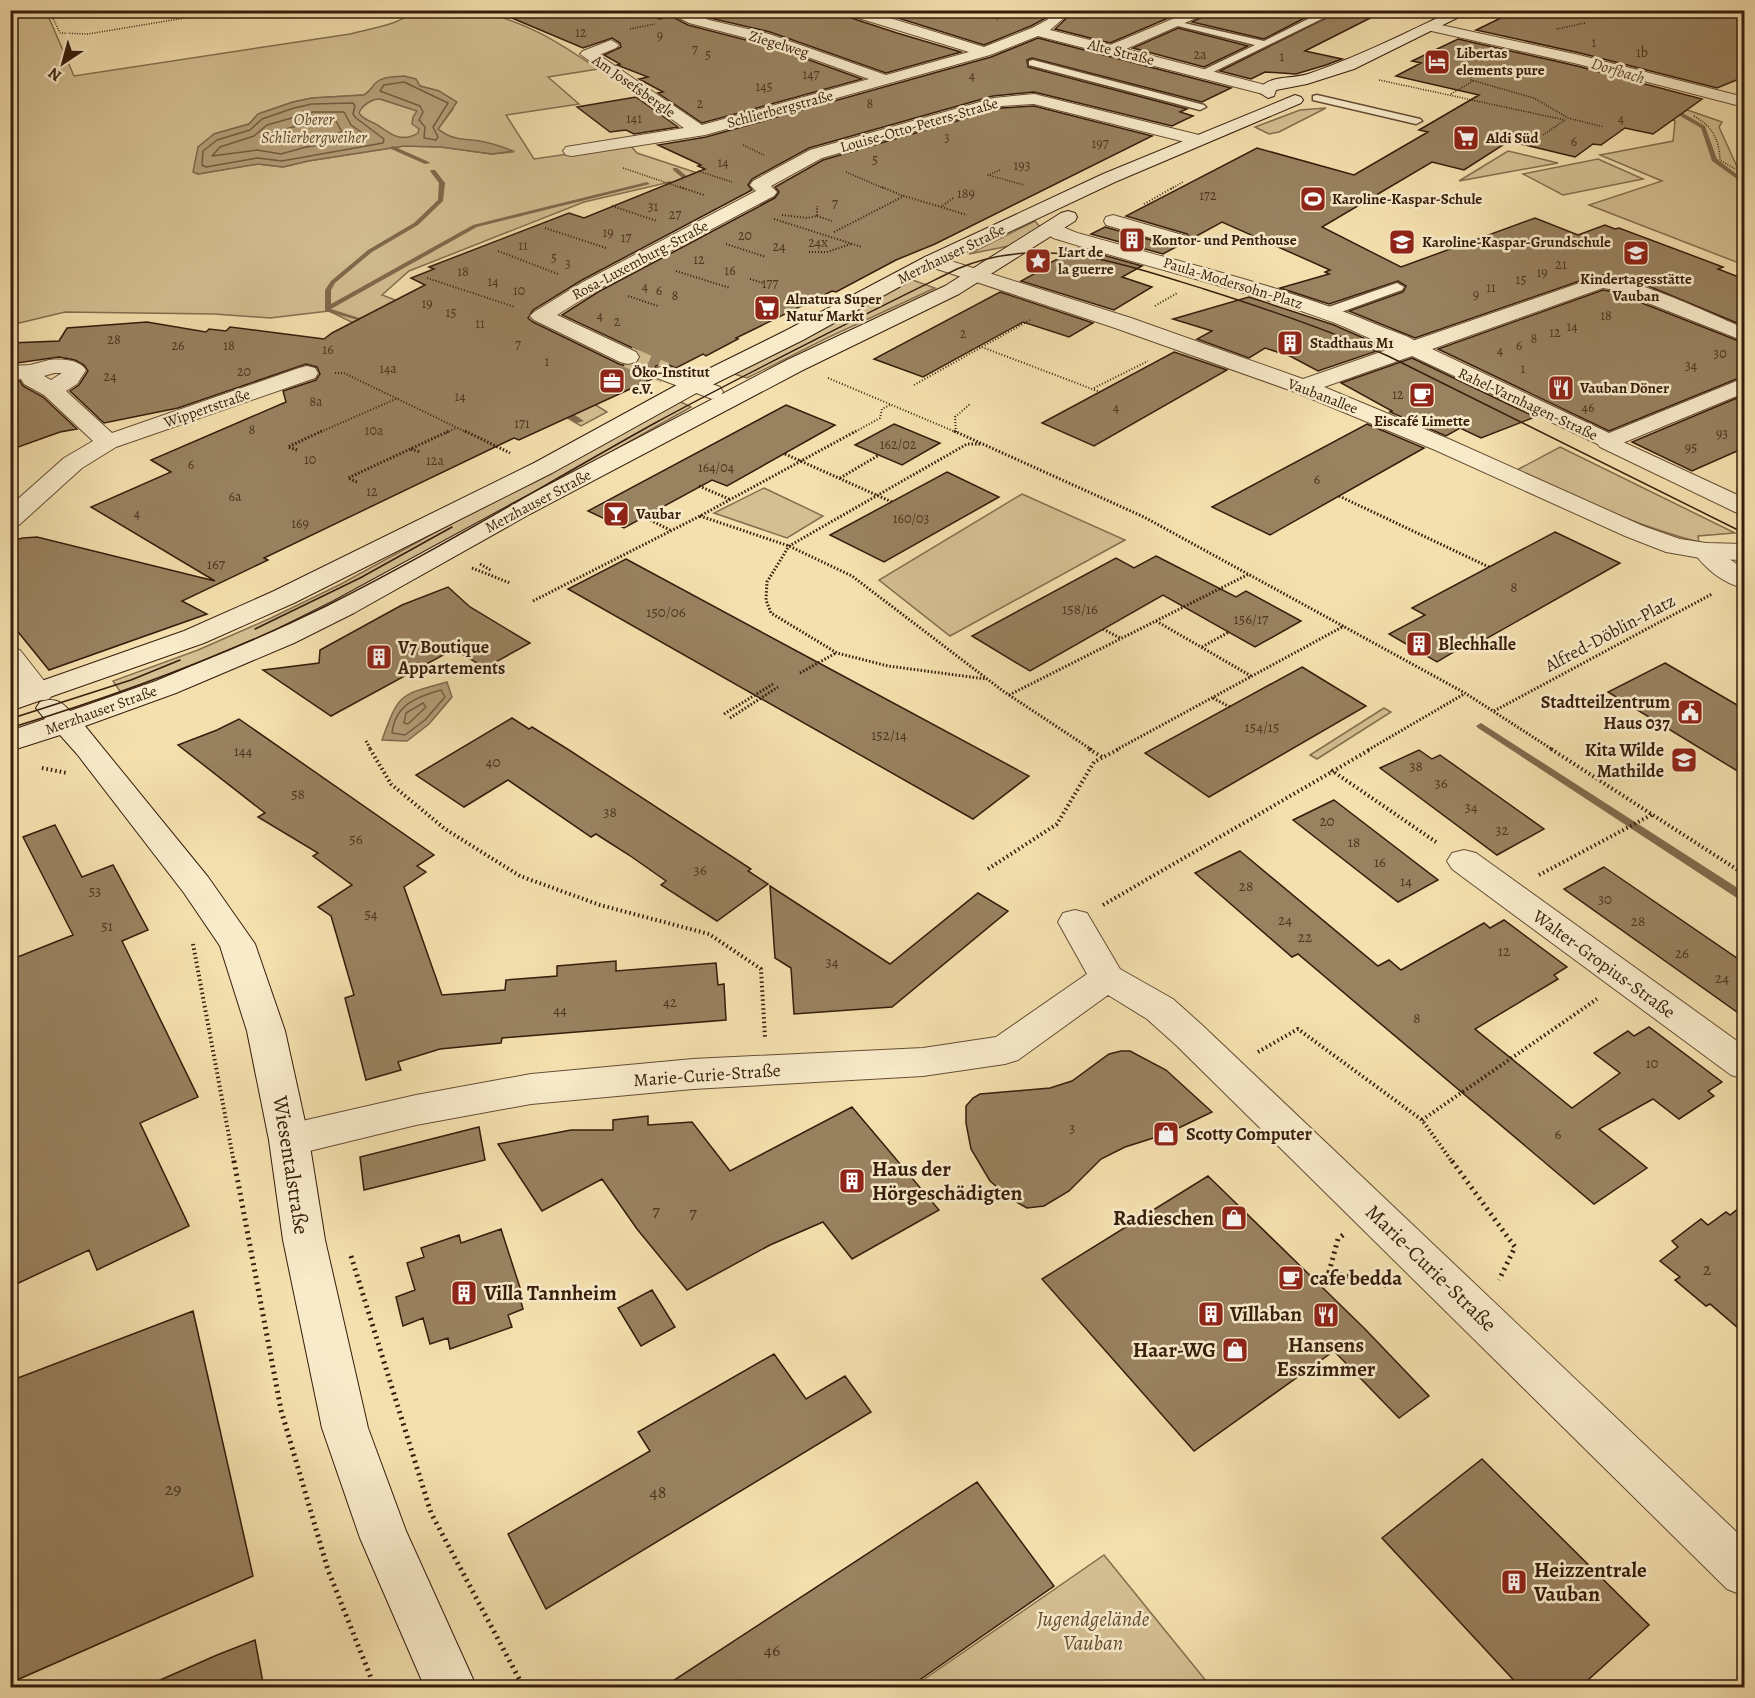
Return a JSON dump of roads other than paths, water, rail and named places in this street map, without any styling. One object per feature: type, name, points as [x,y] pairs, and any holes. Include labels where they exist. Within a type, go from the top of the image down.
[{"type":"street","points":[[847,10],[985,52],[1037,31],[1052,23],[1066,10]]},
{"type":"street","points":[[1112,50],[1207,10]]},
{"type":"street","points":[[1235,124],[1276,87],[1349,66],[1466,10]]},
{"type":"street","name":"Ziegelweg","points":[[678,14],[761,36],[886,80]]},
{"type":"street","points":[[1432,27],[1741,98]]},
{"type":"street","name":"Alte Straße","points":[[1037,31],[1205,73],[1276,87]]},
{"type":"street","name":"Am Josefsbergle","points":[[611,45],[588,54],[699,131]]},
{"type":"street","name":"Schlierbergstraße","points":[[572,151],[699,131],[985,52]]},
{"type":"street","points":[[1276,87],[1281,98],[1295,100],[1318,94],[1349,66]]},
{"type":"street","points":[[1276,87],[1310,86],[1318,94]]},
{"type":"street","name":"Louise-Otto-Peters-Straße","points":[[740,207],[792,166],[816,154],[1010,99],[1034,99],[1197,140]]},
{"type":"street","name":"Merzhauser Straße","points":[[10,742],[100,671],[194,637],[264,606],[703,389],[795,335],[932,261],[1109,178],[1295,100]]},
{"type":"street","name":"Merzhauser Straße","points":[[10,702],[53,710],[166,687],[284,637],[344,608],[521,509],[854,335],[952,290],[1126,180],[1147,164]]},
{"type":"street","name":"Rosa-Luxemburg-Straße","points":[[627,357],[541,316],[641,259],[740,207]]},
{"type":"street","points":[[1048,207],[1044,218],[1051,228]]},
{"type":"street","name":"Paula-Modersohn-Platz","points":[[1113,221],[1145,227],[1179,240]]},
{"type":"street","name":"Paula-Modersohn-Platz","points":[[1051,228],[1073,238],[1157,260],[1328,312],[1365,325],[1412,348]]},
{"type":"street","name":"Vaubanallee","points":[[932,261],[1123,323],[1303,387],[1443,445],[1634,531],[1675,546],[1706,551],[1744,552]]},
{"type":"street","points":[[1303,387],[1601,282],[1619,284],[1744,335]]},
{"type":"street","name":"Rahel-Varnhagen-Straße","points":[[1412,348],[1608,442],[1744,384]]},
{"type":"street","points":[[10,373],[34,372],[32,380],[52,390],[108,442]]},
{"type":"street","name":"Wippertstraße","points":[[10,520],[21,500],[108,442],[307,373]]},
{"type":"street","points":[[665,373],[703,389],[764,382]]},
{"type":"street","points":[[695,420],[703,389]]},
{"type":"street","points":[[1608,442],[1744,507]]},
{"type":"street","points":[[1706,551],[1712,560],[1742,579]]},
{"type":"street","points":[[10,656],[53,710]]},
{"type":"street","name":"Wiesentalstraße","points":[[53,710],[88,747],[174,857],[237,944],[266,1031],[289,1140],[304,1240],[345,1428],[384,1539],[450,1688]]},
{"type":"street","name":"Walter-Gropius-Straße","points":[[1464,861],[1744,1065]]},
{"type":"street","name":"Marie-Curie-Straße","points":[[1075,922],[1107,978],[1160,1009],[1189,1035],[1744,1572]]},
{"type":"street","name":"Marie-Curie-Straße","points":[[289,1140],[417,1110],[531,1089],[693,1074],[923,1062],[1005,1050],[1107,978]]},
{"type":"lane","points":[[1205,73],[1335,10]]},
{"type":"lane","points":[[1175,24],[1265,44]]},
{"type":"lane","points":[[1033,63],[1200,107]]},
{"type":"lane","points":[[1318,94],[1416,121]]},
{"type":"lane","points":[[1328,312],[1397,287]]},
{"type":"water","name":"Oberer Schlierbergweiher","points":[[404,76],[416,79],[420,86],[439,91],[457,102],[438,129],[443,133],[497,145],[513,151],[492,154],[441,147],[404,146],[283,167],[258,164],[198,174],[193,172],[198,147],[214,134],[249,124],[258,114],[293,102],[312,98],[364,95],[381,79]],"holes":[[[380,99],[417,111],[412,124],[419,129],[418,133],[402,138],[393,135],[359,113],[367,103]]]},
{"type":"water","points":[[447,682],[452,697],[429,724],[407,741],[382,740],[397,704],[403,698],[419,690]]},
{"type":"waterway","name":"Dorfbach","points":[[1670,108],[1703,127],[1714,160],[1744,182]]},
{"type":"waterway","points":[[393,148],[427,163]]},
{"type":"waterway","points":[[675,169],[697,184]]},
{"type":"waterway","points":[[327,309],[328,290],[333,282],[370,251],[416,224],[441,200],[442,183],[433,171]]},
{"type":"waterway","points":[[327,309],[475,226],[647,184]]},
{"type":"waterway","points":[[760,204],[783,192]]},
{"type":"waterway","points":[[327,309],[370,323]]},
{"type":"waterway","points":[[561,410],[580,421]]},
{"type":"waterway","points":[[1481,726],[1744,897]]},
{"type":"tunnel","points":[[628,357],[665,373]]},
{"type":"tram line","points":[[10,728],[170,673],[288,624],[409,562],[655,423],[805,344],[957,269],[988,258],[1019,253],[1081,256],[1143,270],[1343,337],[1388,356],[1744,533]]},
{"type":"tram line","points":[[255,629],[360,578],[452,527]]},
{"type":"tram line","points":[[16,717],[131,680],[180,660]]},
{"type":"place","name":"Libertas elements pure","points":[[1437,62]]},
{"type":"place","name":"Aldi Süd","points":[[1466,138]]},
{"type":"place","name":"Karoline-Kaspar-Schule","points":[[1313,199]]},
{"type":"place","name":"Kontor- und Penthouse","points":[[1132,240]]},
{"type":"place","name":"Karoline-Kaspar-Grundschule","points":[[1402,242]]},
{"type":"place","name":"Kindertagesstätte Vauban","points":[[1636,253]]},
{"type":"place","name":"L'art de la guerre","points":[[1038,261]]},
{"type":"place","name":"Alnatura Super Natur Markt","points":[[767,308]]},
{"type":"place","name":"Stadthaus M1","points":[[1290,343]]},
{"type":"place","name":"Öko-Institut e.V.","points":[[612,381]]},
{"type":"place","name":"Vauban Döner","points":[[1561,388]]},
{"type":"place","name":"Eiscafé Limette","points":[[1422,395]]},
{"type":"place","name":"Vaubar","points":[[616,514]]},
{"type":"place","name":"Blechhalle","points":[[1419,644]]},
{"type":"place","name":"V7 Boutique Appartements","points":[[379,657]]},
{"type":"place","name":"Stadtteilzentrum Haus 037","points":[[1690,712]]},
{"type":"place","name":"Kita Wilde Mathilde","points":[[1684,760]]},
{"type":"place","name":"Scotty Computer","points":[[1166,1134]]},
{"type":"place","name":"Haus der Hörgeschädigten","points":[[852,1181]]},
{"type":"place","name":"Radieschen","points":[[1234,1218]]},
{"type":"place","name":"cafe bedda","points":[[1291,1278]]},
{"type":"place","name":"Villa Tannheim","points":[[464,1293]]},
{"type":"place","name":"Villaban","points":[[1211,1314]]},
{"type":"place","name":"Hansens Esszimmer","points":[[1326,1315]]},
{"type":"place","name":"Haar-WG","points":[[1235,1350]]},
{"type":"place","name":"Heizzentrale Vauban","points":[[1514,1582]]},
{"type":"park label","name":"Jugendgelände Vauban","points":[[1093,1631]]}]
